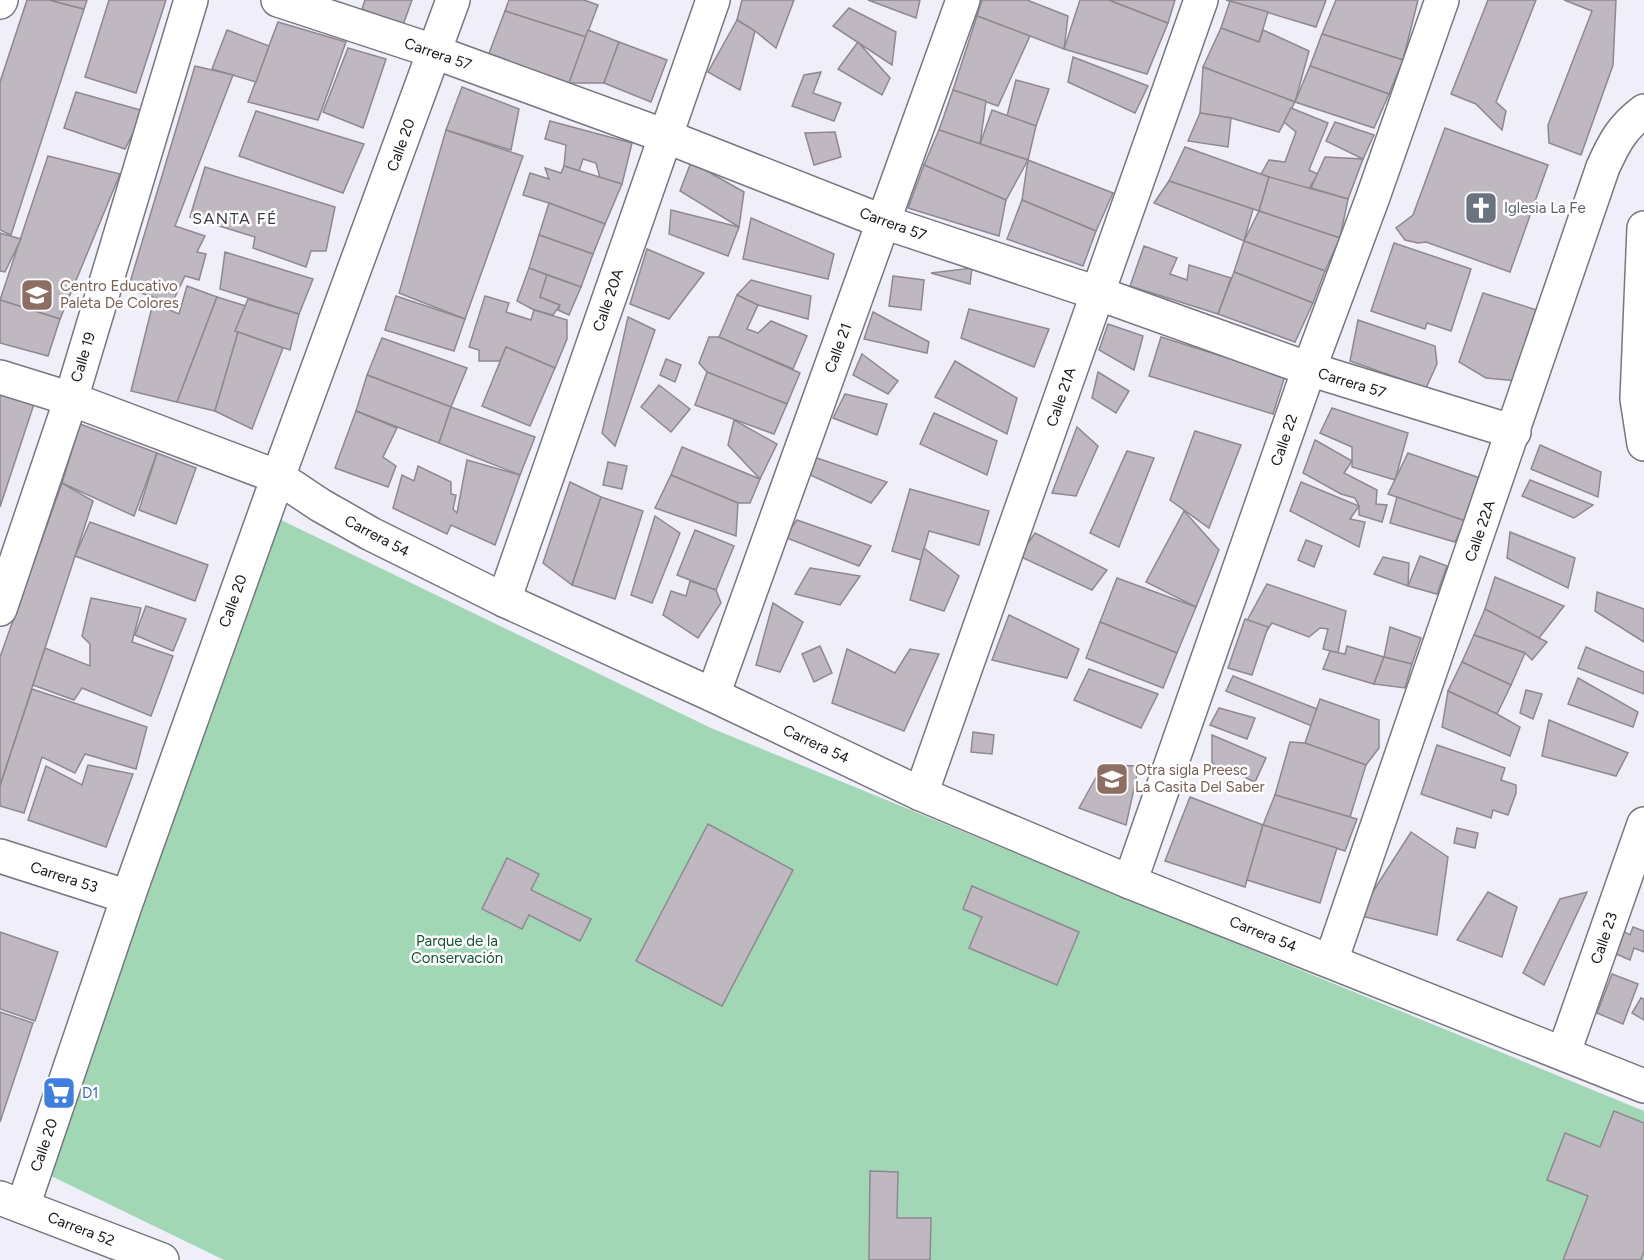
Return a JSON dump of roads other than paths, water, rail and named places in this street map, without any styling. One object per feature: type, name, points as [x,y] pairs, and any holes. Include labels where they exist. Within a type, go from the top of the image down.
[{"type":"street","name":"Calle 19","points":[[0,609],[71,399],[191,0]]},
{"type":"street","name":"Carrera 57","points":[[278,0],[435,52],[665,136],[884,222],[1097,293],[1309,369],[1514,432]]},
{"type":"street","name":"Calle 20","points":[[12,1202],[128,897],[278,477],[453,0]]},
{"type":"street","name":"Calle 20A","points":[[504,600],[713,0]]},
{"type":"street","name":"Calle 21","points":[[713,695],[963,0]]},
{"type":"street","name":"Calle 21A","points":[[921,794],[1200,0]]},
{"type":"street","name":"Calle 22","points":[[1130,882],[1309,369],[1373,197],[1442,0]]},
{"type":"street","name":"Calle 22A","points":[[1331,961],[1603,167],[1616,139],[1633,119],[1644,111]]},
{"type":"street","points":[[1644,228],[1637,399],[1644,444]]},
{"type":"street","name":"Carrera 54","points":[[0,376],[71,399],[278,477],[320,505],[371,534],[504,600],[713,695],[921,794],[1130,882],[1644,1086]]},
{"type":"street","name":"Calle 23","points":[[1563,1052],[1644,824]]},
{"type":"street","name":"Carrera 53","points":[[0,856],[128,897]]},
{"type":"street","name":"Carrera 52","points":[[12,1202],[162,1260]]},
{"type":"place","name":"Iglesia La Fe","points":[[1481,208]]},
{"type":"place","name":"Centro Educativo Paleta De Colores","points":[[37,295]]},
{"type":"place","name":"Otra sigla Preesc La Casita Del Saber","points":[[1112,779]]},
{"type":"place","name":"D1","points":[[59,1093]]},
{"type":"district","name":"SANTA FÉ","points":[[235,218]]},
{"type":"park label","name":"Parque de la Conservación","points":[[457,950]]}]
